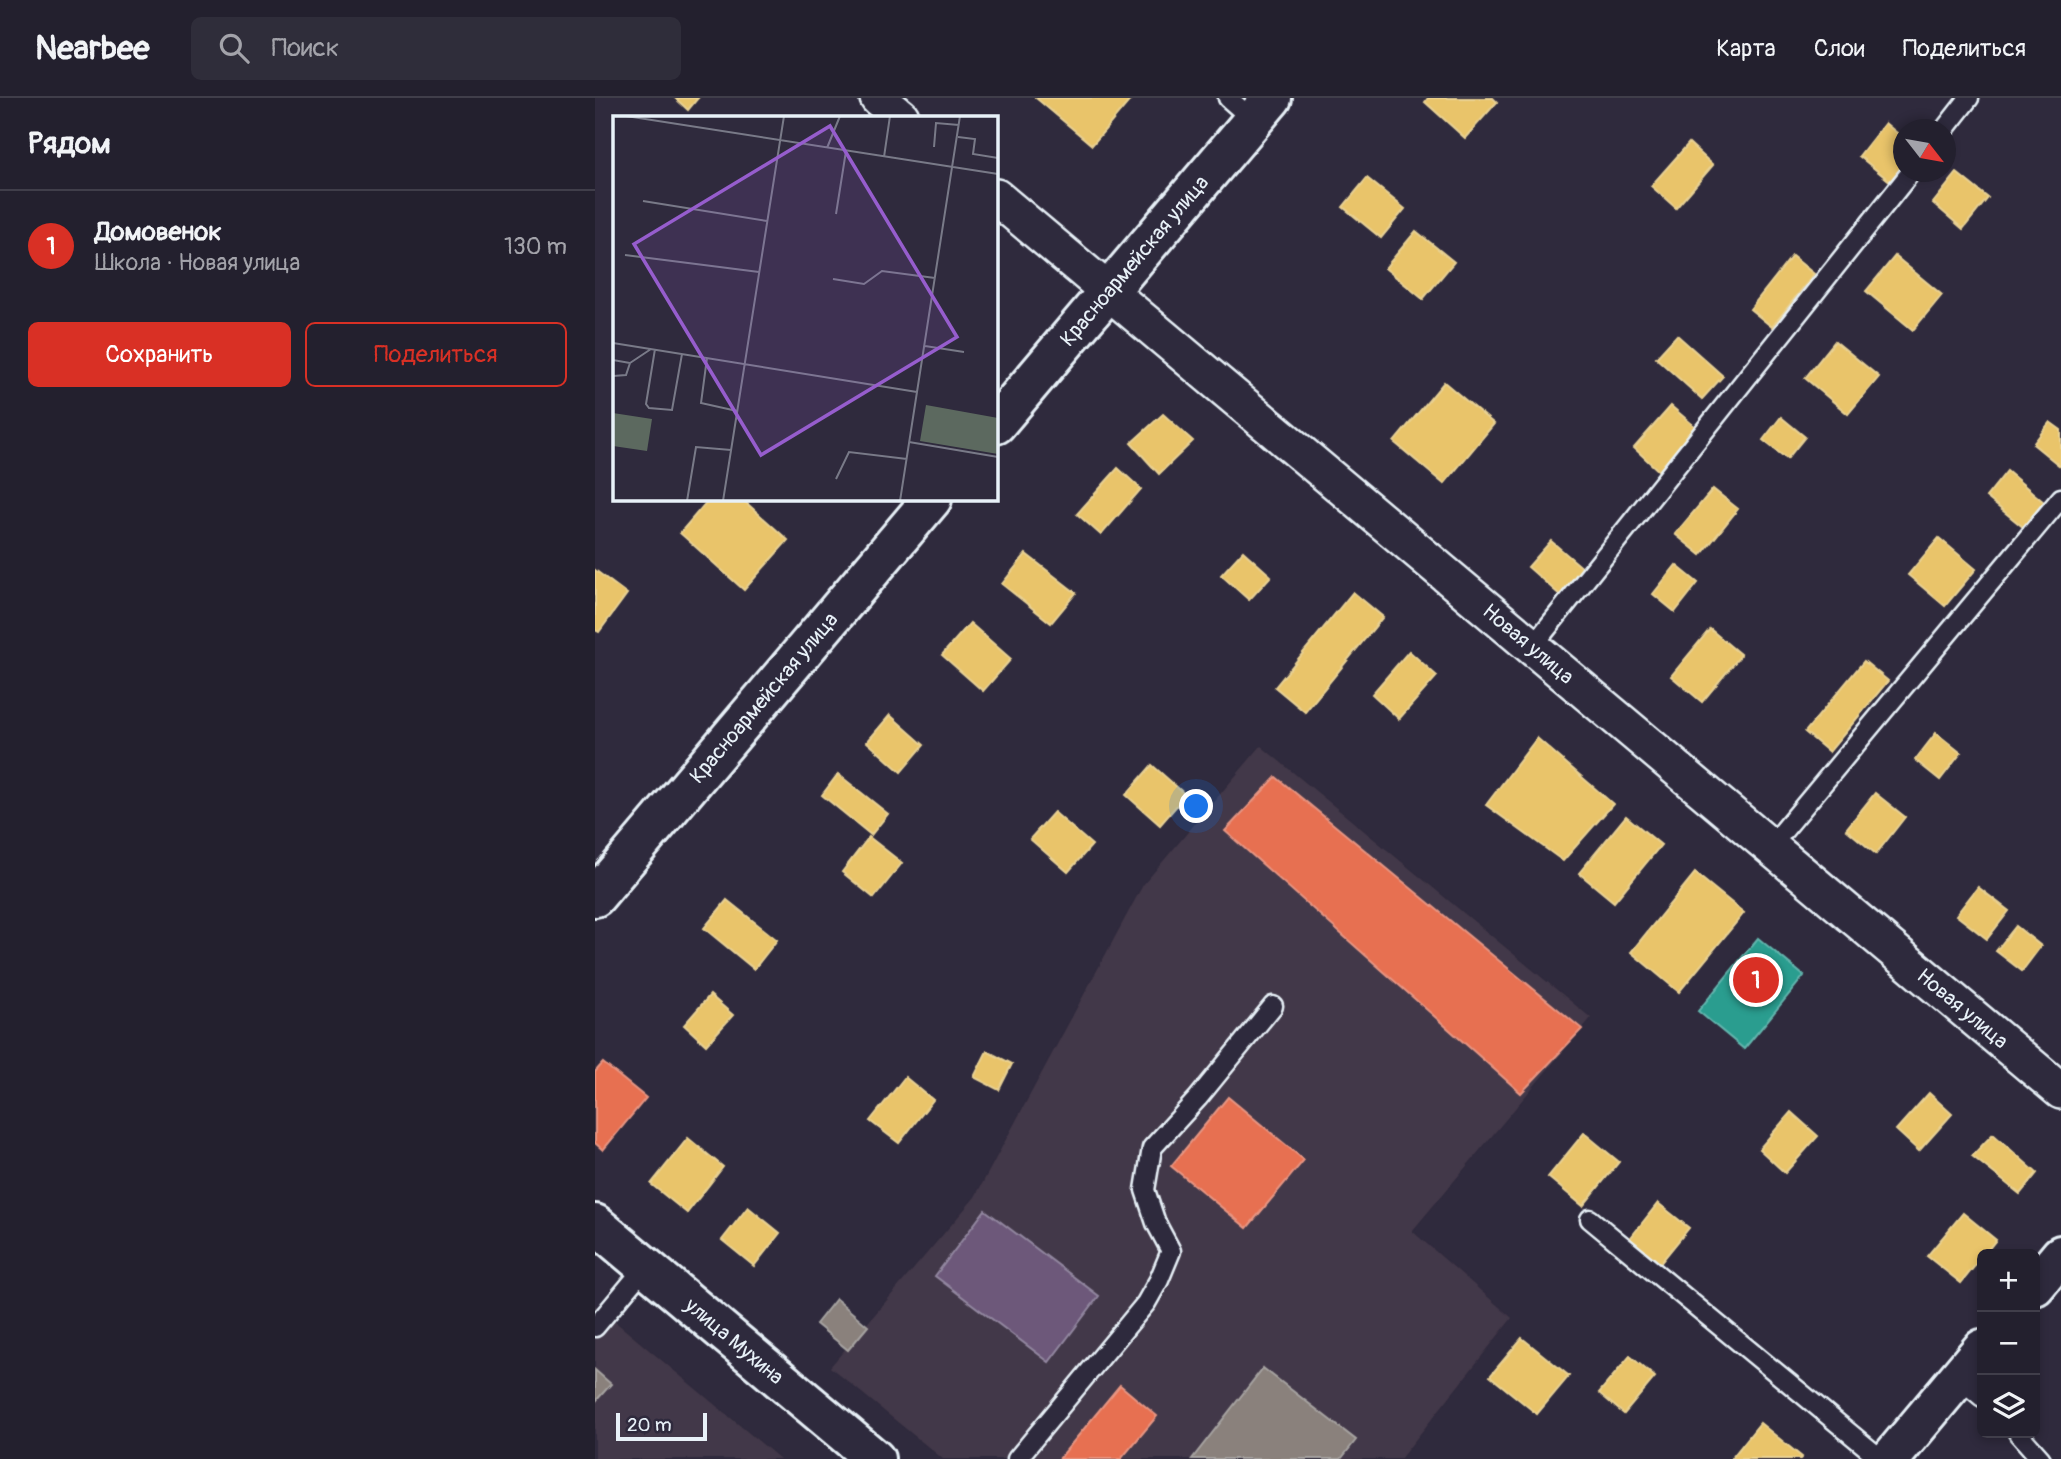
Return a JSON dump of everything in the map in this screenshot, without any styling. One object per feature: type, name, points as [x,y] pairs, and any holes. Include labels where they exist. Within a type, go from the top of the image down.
[{"type":"main road","name":"Красноармейская улица","points":[[997,423],[1108,291],[1251,105]]},
{"type":"main road","name":"Красноармейская улица","points":[[595,897],[931,500]]},
{"type":"main road","name":"улица Мухина","points":[[595,1224],[875,1459]]},
{"type":"main road","points":[[2040,1280],[2061,1255]]},
{"type":"main road","points":[[1889,1459],[1974,1374]]},
{"type":"street","name":"Новая улица","points":[[997,198],[2061,1091]]},
{"type":"lane","points":[[1953,119],[1969,98]]},
{"type":"lane","points":[[1532,647],[1903,182]]},
{"type":"lane","points":[[1770,847],[2061,498]]},
{"type":"lane","points":[[1017,1459],[1146,1303],[1159,1280],[1171,1251],[1156,1223],[1145,1190],[1152,1148],[1198,1098],[1273,1006]]},
{"type":"lane","points":[[1590,1219],[1881,1459]]},
{"type":"lane","points":[[595,1327],[646,1266]]},
{"type":"lane","points":[[2022,1438],[2041,1459]]},
{"type":"shaded area","points":[[1261,746],[1591,1018],[1412,1231],[1512,1318],[1400,1459],[943,1459],[830,1367],[975,1197],[1143,885]]},
{"type":"shaded area","points":[[595,1305],[780,1459],[595,1459]]},
{"type":"building: Жильё","points":[[675,98],[698,98],[688,110]]},
{"type":"building: Жильё","points":[[1036,98],[1132,98],[1092,145]]},
{"type":"building: Жильё","points":[[1428,98],[1493,98],[1497,102],[1465,138],[1425,102]]},
{"type":"building: Жильё","points":[[1885,123],[1893,130],[1891,182],[1859,156]]},
{"type":"building: Жильё","points":[[1689,143],[1713,165],[1676,208],[1651,186]]},
{"type":"building: Жильё","points":[[1956,174],[1988,198],[1963,229],[1933,203],[1950,182],[1956,182]]},
{"type":"building: Жильё","points":[[1367,178],[1405,209],[1381,238],[1343,207]]},
{"type":"building: Жильё","points":[[1416,231],[1454,262],[1423,299],[1385,268]]},
{"type":"building: Жильё","points":[[1792,256],[1814,274],[1772,327],[1750,309]]},
{"type":"building: Жильё","points":[[1895,256],[1942,295],[1913,330],[1866,291]]},
{"type":"building: Жильё","points":[[1677,335],[1723,376],[1702,399],[1656,358]]},
{"type":"building: Жильё","points":[[1835,341],[1879,377],[1848,414],[1805,378]]},
{"type":"building: Жильё","points":[[1444,382],[1494,424],[1444,484],[1394,442]]},
{"type":"building: Жильё","points":[[1671,406],[1698,429],[1660,472],[1634,448]]},
{"type":"building: Жильё","points":[[1163,414],[1193,441],[1159,474],[1131,443]]},
{"type":"building: Жильё","points":[[1781,417],[1805,437],[1787,459],[1763,440]]},
{"type":"building: Жильё","points":[[2050,422],[2061,430],[2061,467],[2033,444]]},
{"type":"building: Жильё","points":[[1118,468],[1141,489],[1101,535],[1077,514]]},
{"type":"building: Жильё","points":[[2007,471],[2044,502],[2023,527],[1986,497]]},
{"type":"building: Жильё","points":[[1713,489],[1738,509],[1701,555],[1675,534]]},
{"type":"building: Жильё","points":[[708,500],[743,500],[788,540],[744,590],[680,533]]},
{"type":"building: Жильё","points":[[1939,538],[1976,569],[1945,606],[1908,575]]},
{"type":"building: Жильё","points":[[1551,541],[1584,569],[1561,596],[1528,567]]},
{"type":"building: Жильё","points":[[1243,551],[1271,576],[1249,600],[1221,575]]},
{"type":"building: Жильё","points":[[1026,554],[1076,593],[1051,623],[1002,584]]},
{"type":"building: Жильё","points":[[1676,565],[1698,583],[1675,612],[1653,594]]},
{"type":"building: Жильё","points":[[595,570],[627,594],[599,632],[595,630]]},
{"type":"building: Жильё","points":[[1353,592],[1383,617],[1305,712],[1275,687]]},
{"type":"building: Жильё","points":[[970,623],[1011,659],[983,691],[942,655]]},
{"type":"building: Жильё","points":[[1710,629],[1741,655],[1702,702],[1671,676]]},
{"type":"building: Жильё","points":[[1409,651],[1437,676],[1399,719],[1372,694]]},
{"type":"building: Жильё","points":[[1864,661],[1888,681],[1829,752],[1805,732]]},
{"type":"building: Жильё","points":[[890,715],[924,745],[901,772],[867,742]]},
{"type":"building: Жильё","points":[[1936,733],[1961,753],[1940,780],[1915,760]]},
{"type":"building: Жильё","points":[[1537,738],[1613,804],[1563,861],[1486,805]]},
{"type":"building: Жильё","points":[[1152,765],[1186,795],[1160,825],[1126,795]]},
{"type":"building: Жильё","points":[[838,774],[888,814],[871,835],[822,795]]},
{"type":"building: Жильё","points":[[1875,793],[1905,817],[1876,854],[1846,829]]},
{"type":"building: Жильё","points":[[1054,812],[1092,845],[1068,872],[1030,839]]},
{"type":"building: Жильё","points":[[1626,816],[1661,845],[1614,902],[1579,873]]},
{"type":"building: Жильё","points":[[869,837],[902,863],[874,898],[842,872]]},
{"type":"building: Жильё","points":[[1695,873],[1744,913],[1679,992],[1631,952]]},
{"type":"building: Жильё","points":[[1978,887],[2009,911],[1987,939],[1956,915]]},
{"type":"building: Жильё","points":[[727,900],[777,940],[754,969],[704,928]]},
{"type":"building: Жильё","points":[[2016,926],[2041,946],[2022,971],[1996,951]]},
{"type":"building: Жильё","points":[[710,995],[733,1015],[706,1045],[684,1025]]},
{"type":"building: Жильё","points":[[987,1051],[1012,1064],[999,1090],[974,1077]]},
{"type":"building: Жильё","points":[[905,1077],[933,1100],[899,1143],[870,1121]]},
{"type":"building: Жильё","points":[[1929,1093],[1952,1114],[1919,1151],[1896,1130]]},
{"type":"building: Жильё","points":[[1791,1112],[1818,1136],[1785,1173],[1759,1149]]},
{"type":"building: Жильё","points":[[1584,1133],[1619,1162],[1583,1206],[1548,1177]]},
{"type":"building: Жильё","points":[[1993,1134],[2037,1173],[2020,1194],[1972,1156]]},
{"type":"building: Жильё","points":[[688,1138],[723,1167],[687,1213],[651,1184]]},
{"type":"building: Жильё","points":[[1658,1203],[1689,1228],[1658,1266],[1628,1241]]},
{"type":"building: Жильё","points":[[748,1207],[780,1233],[754,1266],[722,1240]]},
{"type":"building: Жильё","points":[[1963,1213],[1996,1240],[1989,1249],[1977,1249],[1977,1263],[1961,1283],[1927,1256]]},
{"type":"building: Жильё","points":[[1522,1338],[1569,1376],[1537,1414],[1490,1376]]},
{"type":"building: Жильё","points":[[1630,1356],[1655,1377],[1624,1414],[1599,1393]]},
{"type":"building: Жильё","points":[[1760,1423],[1802,1457],[1731,1459]]},
{"type":"building: Торговля","points":[[1276,777],[1582,1029],[1521,1093],[1225,831]]},
{"type":"building: Торговля","points":[[603,1063],[646,1098],[603,1150],[595,1143],[595,1072]]},
{"type":"building: Торговля","points":[[1228,1097],[1304,1160],[1247,1228],[1171,1166]]},
{"type":"building: Торговля","points":[[1120,1385],[1157,1416],[1121,1459],[1059,1459]]},
{"type":"building: Офисы","points":[[985,1210],[1099,1296],[1049,1362],[935,1276]]},
{"type":"building: Школы","points":[[1758,938],[1804,976],[1744,1049],[1698,1011]]},
{"type":"building: Промзона","points":[[836,1299],[868,1326],[848,1350],[816,1324]]},
{"type":"building: Промзона","points":[[1263,1368],[1356,1440],[1341,1459],[1192,1459]]},
{"type":"building: Промзона","points":[[595,1370],[611,1384],[595,1402]]},
{"type":"place","name":"Домовенок","points":[[1756,980]]}]
